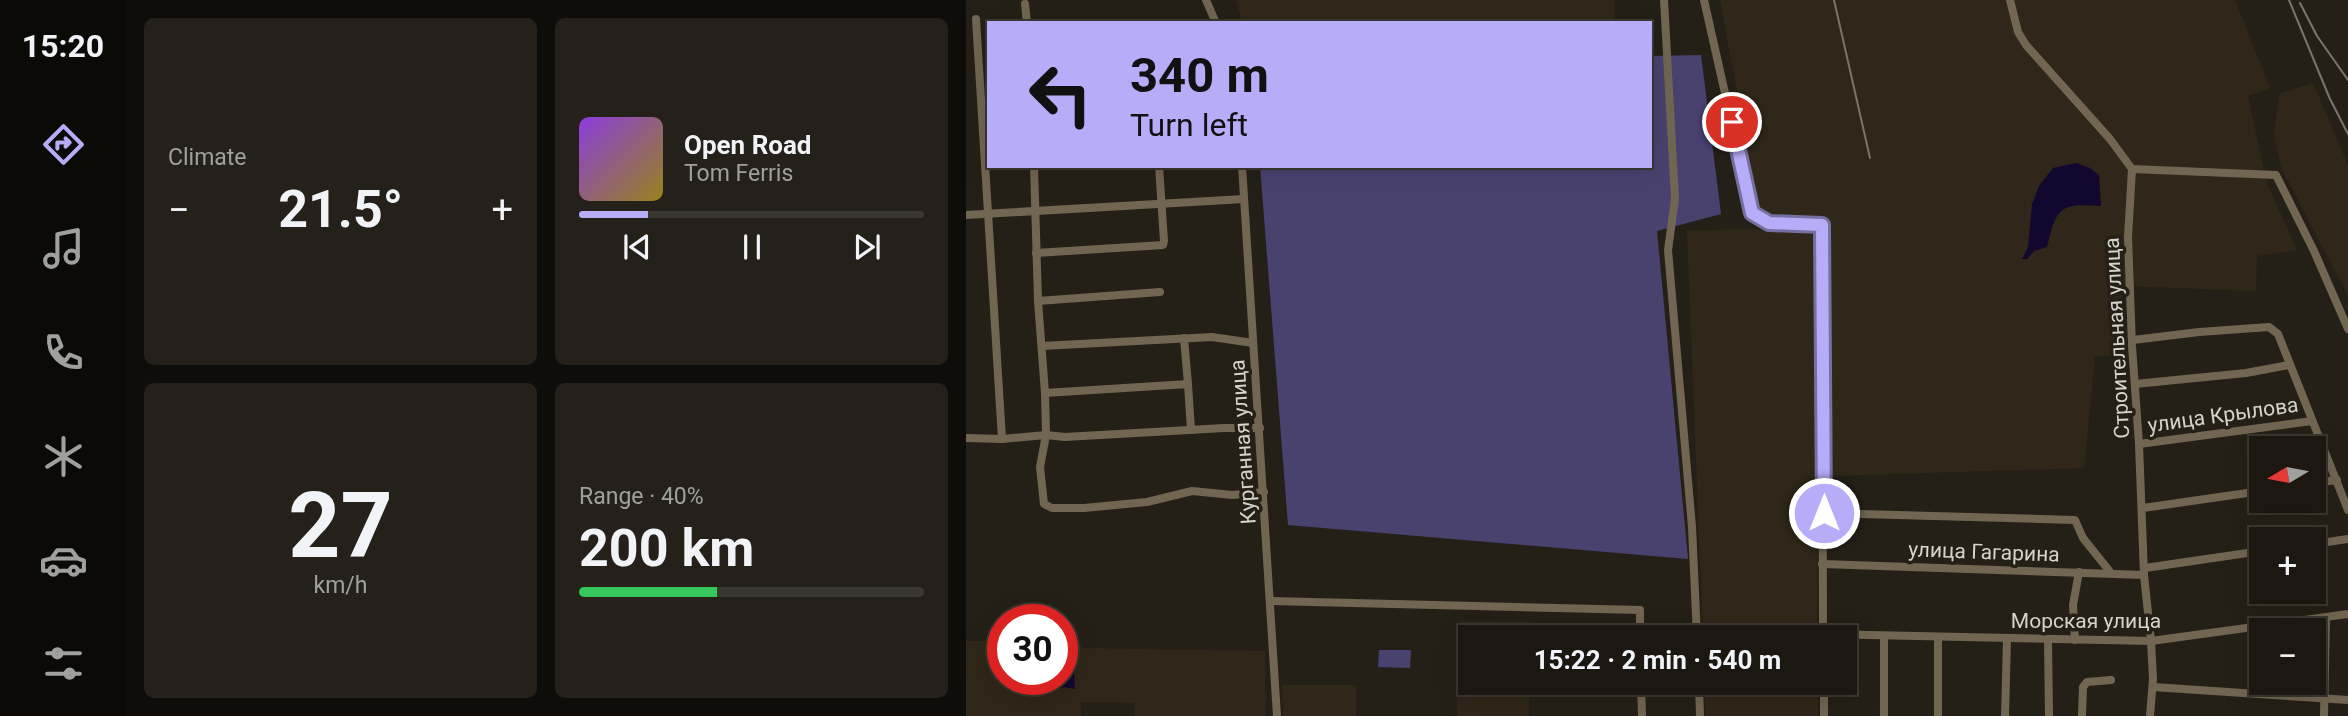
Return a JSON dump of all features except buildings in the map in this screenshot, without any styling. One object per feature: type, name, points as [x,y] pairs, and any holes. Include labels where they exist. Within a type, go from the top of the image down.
[{"type":"street","points":[[1206,0],[1215,21]]},
{"type":"street","points":[[1664,0],[1675,199],[1668,250],[1692,527],[1696,625]]},
{"type":"street","points":[[1704,0],[1752,213],[1769,223],[1822,225],[1824,625]]},
{"type":"street","points":[[2010,0],[2018,32],[2026,46],[2110,139],[2132,169],[2276,175],[2314,251],[2348,329]]},
{"type":"street","points":[[1026,4],[1027,21]]},
{"type":"street","points":[[976,19],[1002,439]]},
{"type":"street","points":[[1034,168],[1046,435],[1040,467],[1042,499],[1047,507],[1127,505],[1192,491],[1232,495],[1264,492]]},
{"type":"street","points":[[1036,253],[1163,244],[1159,168]]},
{"type":"street","name":"Курганная улица","points":[[1242,168],[1277,716]]},
{"type":"street","name":"Строительная улица","points":[[2132,169],[2129,237],[2144,571],[2151,641],[2153,687],[2150,716]]},
{"type":"street","points":[[966,215],[1244,199]]},
{"type":"street","points":[[1038,301],[1160,292]]},
{"type":"street","points":[[2133,340],[2269,327],[2278,334],[2348,510]]},
{"type":"street","points":[[1042,346],[1212,337],[1253,343]]},
{"type":"street","points":[[1184,338],[1191,430]]},
{"type":"street","points":[[2135,384],[2246,373],[2290,365]]},
{"type":"street","points":[[1045,393],[1188,384]]},
{"type":"street","name":"улица Крылова","points":[[2139,444],[2312,421]]},
{"type":"street","points":[[966,438],[1002,439],[1046,435],[1065,437],[1260,428]]},
{"type":"street","points":[[2326,481],[2337,480]]},
{"type":"street","points":[[2143,508],[2249,493]]},
{"type":"street","points":[[1824,513],[2075,520],[2083,538],[2111,573]]},
{"type":"street","points":[[2326,542],[2348,539]]},
{"type":"street","name":"улица Гагарина","points":[[1822,564],[2111,573],[2144,571],[2249,553]]},
{"type":"street","points":[[2075,640],[2073,605],[2079,572]]},
{"type":"street","points":[[1271,601],[1640,610],[1640,625]]},
{"type":"street","name":"Морская улица","points":[[1857,637],[2151,641],[2348,614]]},
{"type":"street","points":[[2324,716],[2326,617]]},
{"type":"street","points":[[1884,637],[1884,716]]},
{"type":"street","points":[[1938,637],[1938,716]]},
{"type":"street","points":[[2005,716],[2007,639]]},
{"type":"street","points":[[2048,639],[2049,716]]},
{"type":"street","points":[[2082,716],[2083,687],[2087,682],[2111,680]]},
{"type":"street","points":[[2153,687],[2348,700]]},
{"type":"street","points":[[1641,695],[1642,716]]},
{"type":"street","points":[[1699,695],[1700,716]]},
{"type":"street","points":[[1824,695],[1824,716]]},
{"type":"shaded area","points":[[1236,0],[1614,0],[1615,21],[1241,21]]},
{"type":"shaded area","points":[[1720,0],[2235,0],[2270,88],[2248,96],[2267,183],[2297,250],[2257,256],[2256,291],[2122,286],[2127,355],[2095,356],[2084,468],[1833,476],[1826,222],[1778,222],[1760,215]]},
{"type":"shaded area","points":[[1701,55],[1721,214],[1657,231],[1688,559],[1288,525],[1260,168],[1652,168],[1652,56]]},
{"type":"shaded area","points":[[2313,83],[2348,165],[2348,296],[2281,167],[2274,136],[2279,94]]},
{"type":"shaded area","points":[[2076,163],[2099,175],[2101,206],[2076,206],[2062,210],[2054,223],[2047,247],[2034,251],[2027,259],[2022,259],[2028,247],[2032,204],[2039,186],[2053,168]]},
{"type":"shaded area","points":[[1815,229],[1819,286],[1817,625],[1703,625],[1687,230]]},
{"type":"shaded area","points":[[1459,621],[1532,622],[1532,625],[1459,625]]},
{"type":"shaded area","points":[[966,641],[987,641],[987,695],[1078,695],[1078,643],[1081,643],[1082,648],[1265,651],[1266,716],[1135,716],[1134,703],[1081,702],[1081,716],[966,716]]},
{"type":"shaded area","points":[[1379,650],[1411,650],[1410,668],[1378,667]]},
{"type":"shaded area","points":[[1458,668],[1458,695],[1530,695],[1529,716],[1457,716]]},
{"type":"shaded area","points":[[1282,685],[1356,685],[1356,716],[1283,716]]},
{"type":"shaded area","points":[[1705,695],[1818,695],[1818,716],[1706,716]]},
{"type":"railway","points":[[1834,0],[1870,158]]},
{"type":"railway","points":[[2289,0],[2330,99],[2348,134]]},
{"type":"railway","points":[[2300,3],[2317,36],[2348,80]]},
{"type":"route","points":[[1732,122],[1752,213],[1769,223],[1822,225],[1824,513]]}]
